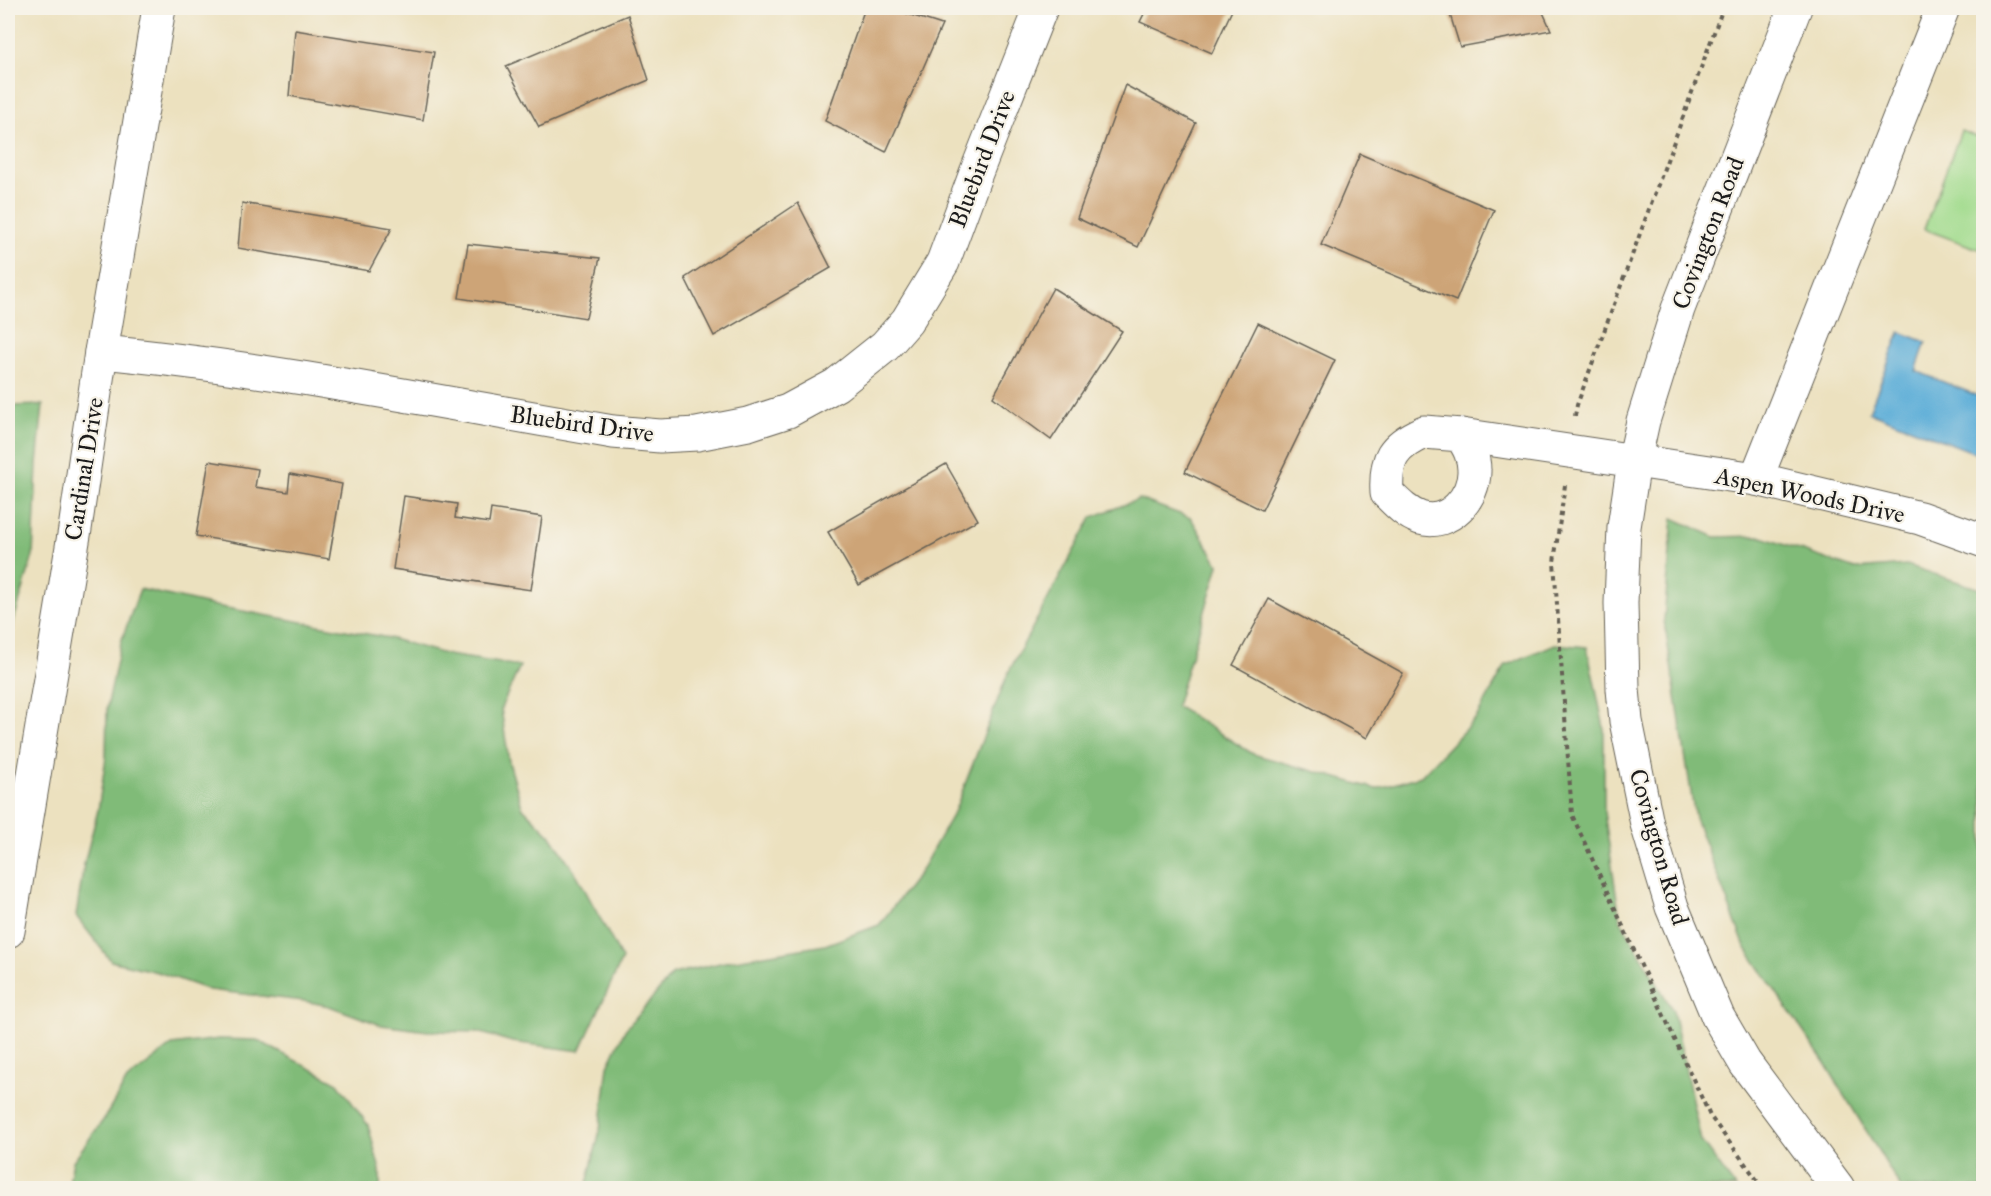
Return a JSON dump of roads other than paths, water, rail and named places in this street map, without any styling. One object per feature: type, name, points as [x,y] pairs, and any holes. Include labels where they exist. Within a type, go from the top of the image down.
[{"type":"street","name":"Cardinal Drive","points":[[8,931],[159,8]]},
{"type":"street","name":"Bluebird Drive","points":[[101,352],[282,375],[613,432],[660,436],[697,434],[748,424],[788,411],[836,385],[885,346],[907,321],[943,262],[1041,8]]},
{"type":"street","name":"Covington Road","points":[[1795,8],[1678,309],[1643,421],[1624,527],[1621,603],[1623,689],[1626,721],[1647,824],[1672,907],[1718,1017],[1745,1063],[1838,1188]]},
{"type":"street","points":[[1756,479],[1943,8]]},
{"type":"street","points":[[1461,435],[1634,462]]},
{"type":"street","name":"Aspen Woods Drive","points":[[1634,462],[1756,479],[1920,518],[1983,541]]},
{"type":"water","points":[[1900,332],[1926,342],[1916,371],[1981,397],[1983,391],[1983,456],[1869,412]]}]
